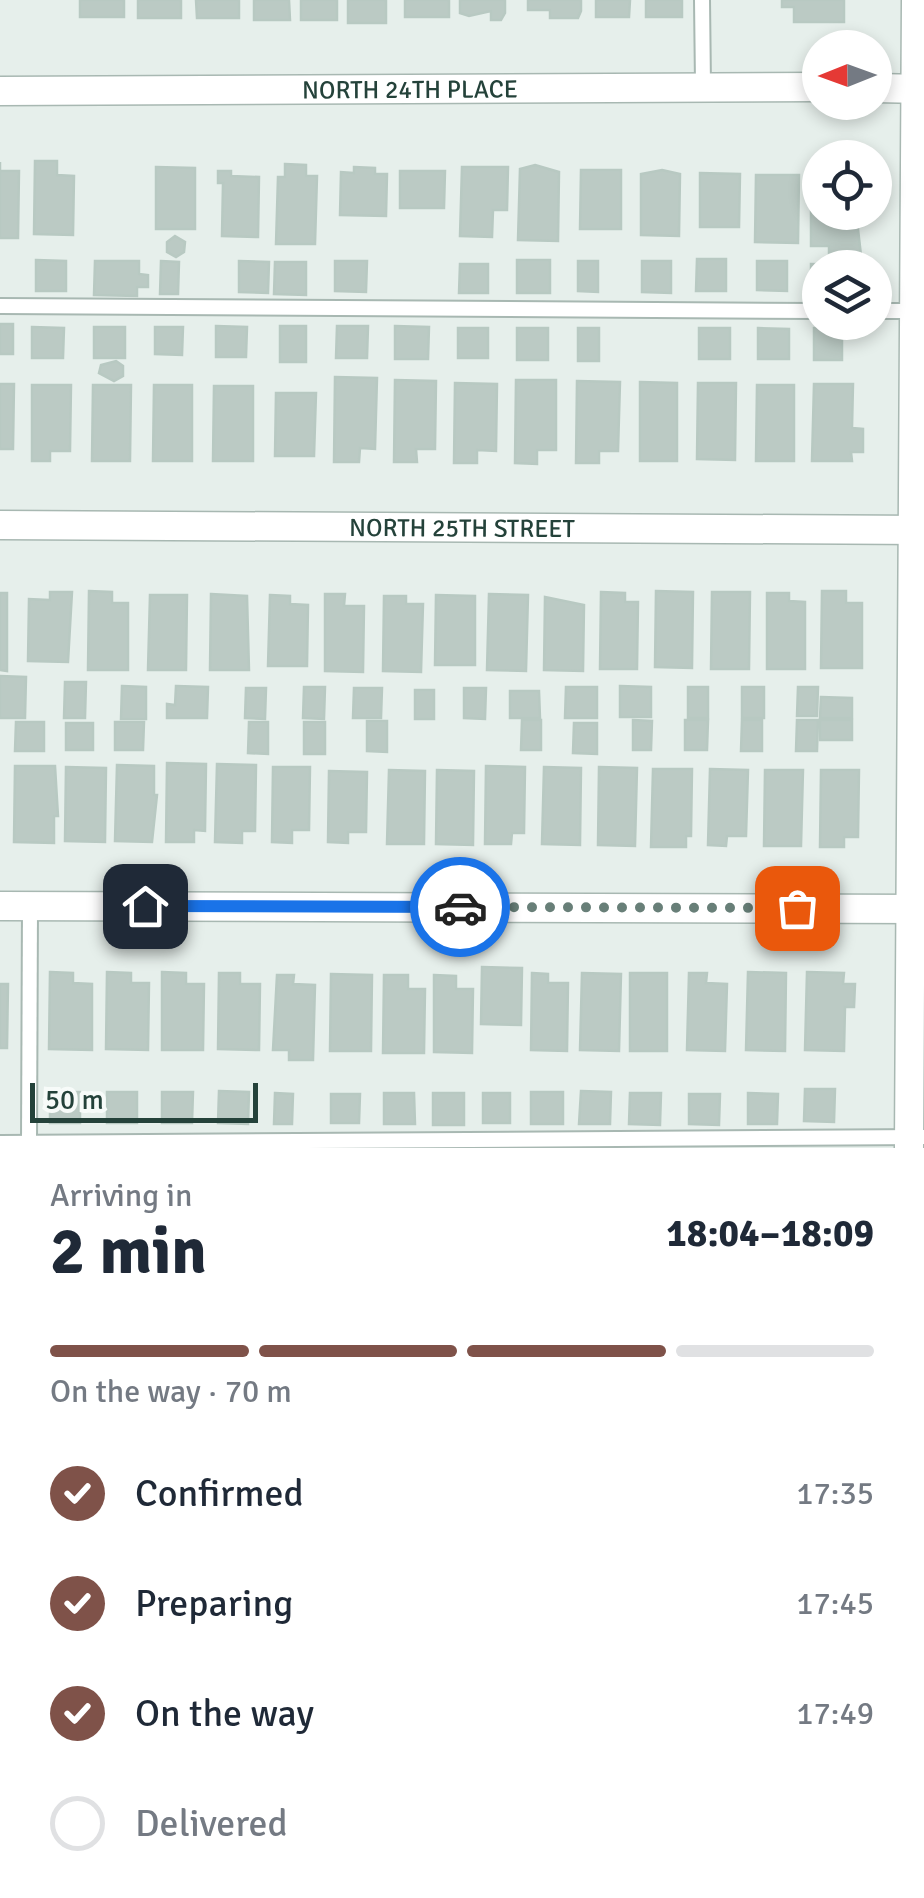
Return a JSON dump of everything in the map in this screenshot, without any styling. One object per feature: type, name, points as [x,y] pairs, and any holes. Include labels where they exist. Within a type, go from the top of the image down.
[{"type":"street","points":[[914,1141],[919,311],[916,0]]},
{"type":"street","name":"NORTH 24TH PLACE","points":[[0,91],[802,87]]},
{"type":"street","points":[[892,88],[919,89]]},
{"type":"street","name":"NORTH 25TH STREET","points":[[0,525],[918,530]]},
{"type":"street","points":[[0,906],[917,909]]},
{"type":"lane","points":[[702,0],[703,85]]},
{"type":"lane","points":[[0,306],[802,311]]},
{"type":"lane","points":[[892,311],[919,311]]},
{"type":"lane","points":[[29,1143],[30,906]]},
{"type":"lane","points":[[0,1143],[914,1141]]},
{"type":"building","points":[[80,0],[124,0],[124,17],[80,17]]},
{"type":"building","points":[[138,0],[181,0],[181,18],[138,18]]},
{"type":"building","points":[[196,0],[239,0],[239,18],[197,18]]},
{"type":"building","points":[[254,0],[289,0],[290,20],[254,20]]},
{"type":"building","points":[[301,0],[337,0],[337,20],[301,20]]},
{"type":"building","points":[[348,0],[386,0],[386,23],[348,23]]},
{"type":"building","points":[[405,0],[449,0],[449,17],[405,17]]},
{"type":"building","points":[[460,0],[505,0],[505,13],[501,20],[491,20],[491,11],[469,16],[460,13]]},
{"type":"building","points":[[528,0],[581,0],[581,11],[578,18],[550,18],[550,10],[528,10]]},
{"type":"building","points":[[596,0],[630,0],[629,17],[596,17]]},
{"type":"building","points":[[646,0],[682,0],[682,17],[646,17]]},
{"type":"building","points":[[782,0],[844,0],[844,22],[794,22],[794,7],[782,7]]},
{"type":"building","points":[[35,161],[57,161],[57,175],[74,176],[73,235],[34,234]]},
{"type":"building","points":[[285,164],[306,165],[306,176],[317,176],[315,244],[276,244],[278,177],[285,177]]},
{"type":"building","points":[[535,165],[559,172],[558,241],[518,240],[520,169]]},
{"type":"building","points":[[156,167],[195,168],[195,229],[156,229]]},
{"type":"building","points":[[354,167],[375,168],[375,174],[387,174],[386,216],[340,215],[341,172],[354,173]]},
{"type":"building","points":[[462,167],[508,167],[507,210],[493,210],[492,237],[460,236]]},
{"type":"building","points":[[581,170],[621,170],[621,229],[580,229]]},
{"type":"building","points":[[662,170],[680,174],[679,236],[641,235],[641,174]]},
{"type":"building","points":[[0,171],[19,171],[18,238],[0,238]]},
{"type":"building","points":[[218,171],[231,171],[231,176],[259,177],[258,237],[222,236],[223,183],[218,183]]},
{"type":"building","points":[[400,171],[445,171],[444,208],[400,208]]},
{"type":"building","points":[[700,173],[740,174],[739,227],[700,227]]},
{"type":"building","points":[[756,175],[799,175],[798,243],[755,242]]},
{"type":"building","points":[[811,230],[858,230],[860,250],[811,246]]},
{"type":"building","points":[[175,236],[185,242],[184,252],[176,257],[167,252],[167,242]]},
{"type":"building","points":[[697,259],[726,259],[726,291],[696,291]]},
{"type":"building","points":[[36,260],[66,261],[66,291],[36,291]]},
{"type":"building","points":[[517,260],[550,260],[550,293],[517,293]]},
{"type":"building","points":[[95,261],[139,261],[139,274],[148,275],[148,287],[137,287],[137,296],[94,295]]},
{"type":"building","points":[[161,261],[179,262],[178,294],[160,294]]},
{"type":"building","points":[[239,261],[269,262],[268,293],[239,292]]},
{"type":"building","points":[[335,261],[367,261],[366,292],[335,291]]},
{"type":"building","points":[[578,261],[598,261],[598,292],[578,291]]},
{"type":"building","points":[[642,261],[671,261],[671,293],[642,292]]},
{"type":"building","points":[[757,261],[787,261],[787,291],[757,290]]},
{"type":"building","points":[[275,262],[306,262],[306,295],[274,294]]},
{"type":"building","points":[[460,264],[488,264],[488,293],[459,293]]},
{"type":"building","points":[[0,324],[13,324],[13,354],[0,354]]},
{"type":"building","points":[[216,326],[247,327],[246,357],[216,357]]},
{"type":"building","points":[[280,326],[306,326],[306,362],[280,362]]},
{"type":"building","points":[[337,326],[368,326],[367,358],[336,358]]},
{"type":"building","points":[[395,326],[429,327],[428,359],[395,359]]},
{"type":"building","points":[[32,327],[64,328],[63,358],[32,358]]},
{"type":"building","points":[[94,327],[125,327],[125,358],[94,358]]},
{"type":"building","points":[[155,327],[183,327],[182,355],[155,354]]},
{"type":"building","points":[[458,328],[488,328],[488,358],[458,358]]},
{"type":"building","points":[[517,328],[548,328],[548,360],[517,360]]},
{"type":"building","points":[[578,328],[599,328],[599,361],[578,361]]},
{"type":"building","points":[[699,328],[730,328],[730,359],[699,359]]},
{"type":"building","points":[[758,328],[789,329],[789,359],[758,359]]},
{"type":"building","points":[[814,340],[842,340],[842,360],[814,360]]},
{"type":"building","points":[[116,361],[123,366],[123,376],[114,381],[99,373],[101,365]]},
{"type":"building","points":[[335,377],[377,378],[375,449],[360,448],[359,462],[334,462]]},
{"type":"building","points":[[395,380],[436,381],[435,449],[416,449],[417,462],[394,462]]},
{"type":"building","points":[[516,380],[556,380],[556,450],[537,450],[537,464],[515,463]]},
{"type":"building","points":[[577,381],[620,382],[618,451],[599,451],[599,463],[576,463]]},
{"type":"building","points":[[640,382],[677,383],[677,461],[640,461]]},
{"type":"building","points":[[455,383],[497,384],[496,451],[477,450],[477,463],[454,463]]},
{"type":"building","points":[[698,383],[736,383],[735,460],[697,459]]},
{"type":"building","points":[[0,384],[14,384],[13,449],[0,449]]},
{"type":"building","points":[[814,384],[853,384],[852,428],[863,429],[863,452],[851,452],[852,461],[812,461]]},
{"type":"building","points":[[32,385],[71,385],[70,451],[50,451],[50,461],[32,461]]},
{"type":"building","points":[[93,385],[131,385],[130,461],[92,461]]},
{"type":"building","points":[[154,385],[192,385],[192,461],[153,461]]},
{"type":"building","points":[[757,385],[794,385],[794,461],[756,461]]},
{"type":"building","points":[[214,386],[253,386],[253,461],[213,461]]},
{"type":"building","points":[[276,393],[316,393],[314,456],[275,456]]},
{"type":"building","points":[[89,591],[112,592],[112,603],[128,603],[128,670],[88,670]]},
{"type":"building","points":[[656,591],[693,592],[692,668],[655,667]]},
{"type":"building","points":[[822,591],[846,591],[846,603],[862,603],[862,668],[821,668]]},
{"type":"building","points":[[50,592],[72,592],[68,662],[28,661],[29,599],[50,600]]},
{"type":"building","points":[[601,592],[625,593],[625,602],[638,602],[637,669],[600,669]]},
{"type":"building","points":[[712,592],[750,592],[749,669],[711,669]]},
{"type":"building","points":[[0,593],[7,593],[7,671],[0,670]]},
{"type":"building","points":[[767,593],[789,593],[789,601],[805,602],[805,669],[767,669]]},
{"type":"building","points":[[211,594],[247,596],[249,670],[210,670]]},
{"type":"building","points":[[325,594],[345,594],[344,606],[364,606],[363,672],[325,671]]},
{"type":"building","points":[[489,594],[528,595],[526,671],[487,670]]},
{"type":"building","points":[[150,595],[187,595],[186,670],[148,670]]},
{"type":"building","points":[[270,595],[290,596],[290,604],[308,605],[307,666],[268,666]]},
{"type":"building","points":[[436,595],[475,596],[475,665],[435,665]]},
{"type":"building","points":[[384,596],[406,596],[406,604],[423,604],[421,672],[383,671]]},
{"type":"building","points":[[545,597],[584,605],[583,671],[544,670]]},
{"type":"building","points":[[0,676],[26,677],[25,718],[0,718]]},
{"type":"building","points":[[65,682],[86,682],[85,718],[64,718]]},
{"type":"building","points":[[122,686],[146,687],[146,719],[121,719]]},
{"type":"building","points":[[176,686],[208,687],[207,718],[167,718],[167,704],[175,705]]},
{"type":"building","points":[[620,686],[651,687],[651,717],[620,717]]},
{"type":"building","points":[[304,687],[325,687],[324,719],[303,718]]},
{"type":"building","points":[[566,687],[597,687],[597,718],[565,718]]},
{"type":"building","points":[[688,687],[708,687],[708,718],[688,718]]},
{"type":"building","points":[[742,687],[764,687],[764,718],[742,718]]},
{"type":"building","points":[[798,687],[818,687],[817,716],[797,716]]},
{"type":"building","points":[[246,688],[266,688],[265,719],[245,718]]},
{"type":"building","points":[[354,688],[382,688],[381,718],[353,718]]},
{"type":"building","points":[[464,688],[486,688],[485,719],[464,718]]},
{"type":"building","points":[[415,690],[434,690],[434,719],[415,719]]},
{"type":"building","points":[[510,691],[539,691],[540,718],[510,718]]},
{"type":"building","points":[[821,697],[852,698],[852,718],[820,718]]},
{"type":"building","points":[[522,720],[541,720],[541,750],[521,750]]},
{"type":"building","points":[[633,720],[652,721],[651,750],[633,750]]},
{"type":"building","points":[[685,720],[708,720],[707,750],[685,750]]},
{"type":"building","points":[[742,720],[762,720],[762,751],[741,751]]},
{"type":"building","points":[[797,720],[818,720],[817,751],[796,751]]},
{"type":"building","points":[[820,720],[852,720],[852,740],[820,740]]},
{"type":"building","points":[[367,721],[387,721],[387,752],[367,751]]},
{"type":"building","points":[[16,722],[44,722],[44,751],[15,751]]},
{"type":"building","points":[[115,722],[144,722],[143,750],[115,750]]},
{"type":"building","points":[[249,722],[268,722],[268,754],[248,753]]},
{"type":"building","points":[[304,722],[325,722],[325,754],[304,754]]},
{"type":"building","points":[[66,723],[93,723],[93,750],[66,750]]},
{"type":"building","points":[[574,723],[597,723],[597,754],[573,753]]},
{"type":"building","points":[[167,763],[206,764],[205,831],[194,830],[194,842],[166,842]]},
{"type":"building","points":[[217,764],[256,765],[255,831],[242,831],[242,843],[215,842]]},
{"type":"building","points":[[117,765],[154,766],[157,795],[152,842],[115,841]]},
{"type":"building","points":[[15,766],[55,766],[58,816],[54,816],[54,843],[14,842]]},
{"type":"building","points":[[486,766],[525,767],[524,833],[512,833],[511,844],[485,844]]},
{"type":"building","points":[[66,767],[106,768],[105,842],[65,841]]},
{"type":"building","points":[[273,767],[310,767],[309,830],[292,830],[292,843],[272,842]]},
{"type":"building","points":[[544,767],[581,768],[580,845],[542,844]]},
{"type":"building","points":[[599,767],[637,768],[635,846],[598,845]]},
{"type":"building","points":[[653,769],[692,769],[691,836],[686,836],[686,847],[651,847]]},
{"type":"building","points":[[710,769],[748,770],[746,836],[727,836],[726,846],[708,845]]},
{"type":"building","points":[[389,770],[425,771],[424,844],[387,844]]},
{"type":"building","points":[[437,770],[474,771],[473,845],[436,844]]},
{"type":"building","points":[[765,770],[803,770],[801,846],[764,846]]},
{"type":"building","points":[[821,770],[859,770],[858,837],[844,837],[844,847],[820,847]]},
{"type":"building","points":[[329,771],[367,772],[366,832],[348,832],[348,843],[328,842]]},
{"type":"building","points":[[482,967],[522,968],[521,1025],[481,1024]]},
{"type":"building","points":[[50,972],[73,973],[73,983],[92,984],[92,1050],[49,1049]]},
{"type":"building","points":[[107,972],[131,973],[131,983],[149,983],[148,1050],[106,1049]]},
{"type":"building","points":[[162,972],[186,973],[186,984],[204,984],[203,1050],[162,1050]]},
{"type":"building","points":[[748,972],[786,973],[785,1051],[746,1050]]},
{"type":"building","points":[[807,972],[844,973],[843,984],[855,984],[854,1007],[845,1007],[844,1051],[805,1050]]},
{"type":"building","points":[[219,973],[240,973],[240,984],[260,984],[259,1050],[218,1049]]},
{"type":"building","points":[[532,973],[548,974],[548,983],[568,983],[567,1051],[531,1050]]},
{"type":"building","points":[[582,973],[621,974],[619,1051],[580,1050]]},
{"type":"building","points":[[630,973],[667,973],[667,1051],[630,1051]]},
{"type":"building","points":[[689,973],[707,973],[706,983],[727,984],[725,1051],[687,1050]]},
{"type":"building","points":[[331,974],[372,975],[371,1051],[330,1051]]},
{"type":"building","points":[[277,975],[294,975],[293,984],[315,985],[313,1060],[289,1060],[289,1050],[273,1050]]},
{"type":"building","points":[[384,975],[408,975],[408,989],[425,989],[424,1053],[383,1053]]},
{"type":"building","points":[[434,975],[456,976],[456,989],[473,989],[472,1053],[434,1052]]},
{"type":"building","points":[[0,984],[8,984],[7,1048],[0,1048]]},
{"type":"building","points":[[805,1089],[835,1089],[834,1122],[804,1121]]},
{"type":"building","points":[[219,1091],[249,1092],[248,1124],[218,1123]]},
{"type":"building","points":[[581,1091],[611,1092],[610,1124],[579,1124]]},
{"type":"building","points":[[50,1092],[80,1092],[80,1123],[50,1123]]},
{"type":"building","points":[[107,1092],[137,1092],[137,1123],[107,1123]]},
{"type":"building","points":[[162,1092],[193,1092],[192,1123],[162,1123]]},
{"type":"building","points":[[531,1092],[563,1092],[563,1124],[531,1124]]},
{"type":"building","points":[[275,1093],[293,1094],[292,1124],[274,1124]]},
{"type":"building","points":[[384,1093],[414,1093],[415,1124],[384,1124]]},
{"type":"building","points":[[433,1093],[464,1093],[464,1125],[433,1125]]},
{"type":"building","points":[[483,1093],[510,1093],[510,1123],[483,1123]]},
{"type":"building","points":[[630,1093],[661,1093],[660,1125],[629,1124]]},
{"type":"building","points":[[748,1093],[778,1094],[777,1124],[748,1124]]},
{"type":"building","points":[[331,1094],[360,1094],[359,1123],[331,1123]]},
{"type":"building","points":[[689,1094],[720,1094],[719,1125],[689,1124]]},
{"type":"way so far","points":[[460,907],[797,908]]},
{"type":"route","points":[[145,906],[460,907]]}]
